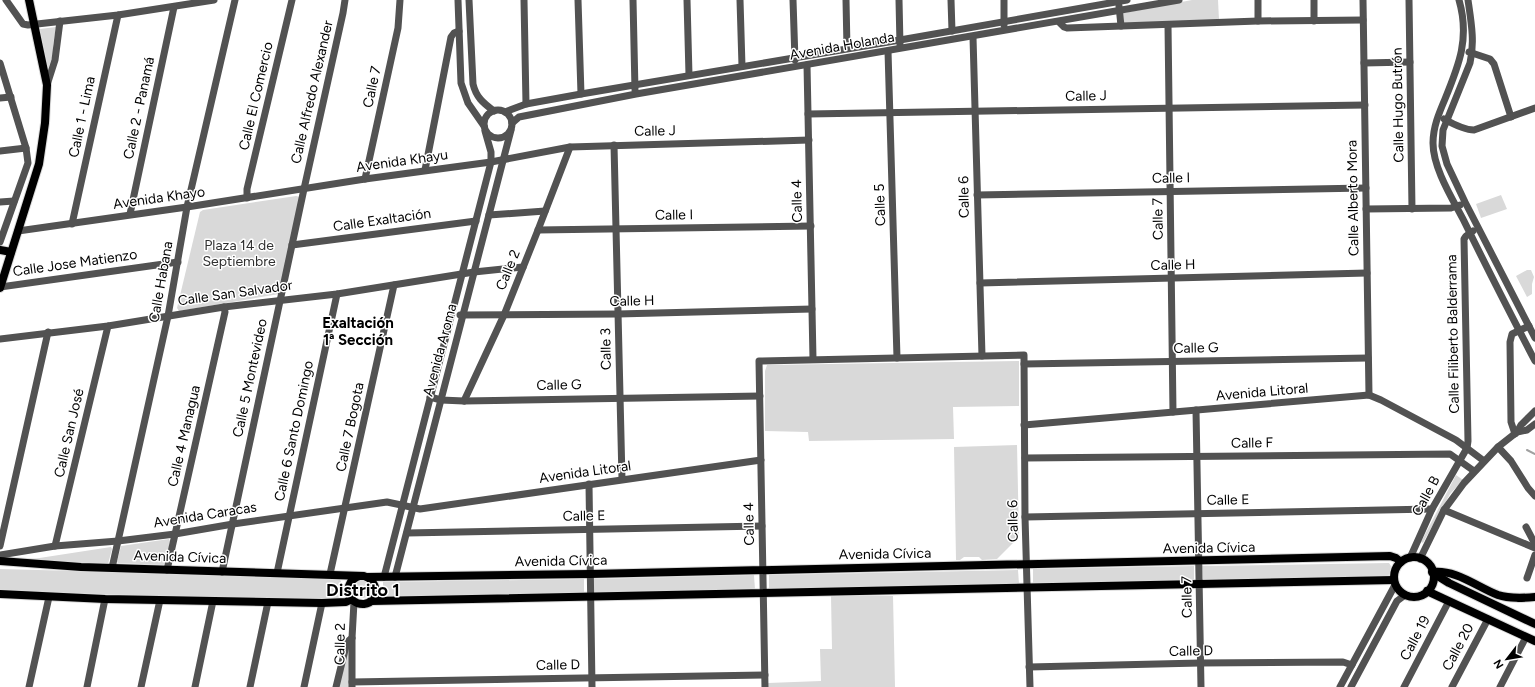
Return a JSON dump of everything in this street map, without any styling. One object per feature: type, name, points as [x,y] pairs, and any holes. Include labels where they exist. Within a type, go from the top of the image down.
[{"type":"main road","points":[[0,287],[39,164],[45,123],[47,85],[29,0]]},
{"type":"main road","points":[[0,250],[11,252]]},
{"type":"main road","name":"Avenida Cívica","points":[[0,561],[112,568],[330,574],[384,578],[1390,556],[1402,562]]},
{"type":"main road","points":[[1433,572],[1433,581],[1427,591],[1416,597],[1405,595],[1399,591],[1395,582],[1395,570],[1402,562],[1410,558],[1420,559],[1428,564],[1433,572],[1449,583],[1535,623]]},
{"type":"main road","points":[[1433,572],[1447,571],[1500,596],[1513,598],[1535,597]]},
{"type":"main road","points":[[353,601],[348,592],[350,583],[356,577],[364,576],[375,584],[376,588],[374,598],[371,601]]},
{"type":"main road","points":[[0,594],[105,599],[322,603],[353,601],[363,604],[371,601],[764,592],[1395,582]]},
{"type":"main road","points":[[1427,591],[1535,641]]},
{"type":"street","points":[[6,0],[23,24],[34,25],[118,15],[214,0]]},
{"type":"street","name":"Calle Habana","points":[[112,568],[168,316],[187,207],[235,0]]},
{"type":"street","name":"Calle El Comercio","points":[[247,198],[247,190],[292,0]]},
{"type":"street","name":"Calle Alfredo Alexander","points":[[304,189],[345,0]]},
{"type":"street","name":"Calle 7","points":[[365,179],[398,28],[400,0]]},
{"type":"street","name":"Avenida Aroma","points":[[384,578],[491,162],[491,152],[485,128],[468,103],[461,83],[458,0]]},
{"type":"street","points":[[469,0],[473,84],[479,100],[494,111]]},
{"type":"street","points":[[523,116],[524,0]]},
{"type":"street","points":[[578,0],[581,94]]},
{"type":"street","points":[[633,0],[636,94]]},
{"type":"street","points":[[687,0],[689,75]]},
{"type":"street","points":[[740,0],[742,66]]},
{"type":"street","points":[[793,0],[796,67]]},
{"type":"street","points":[[846,0],[847,48]]},
{"type":"street","points":[[899,0],[901,49]]},
{"type":"street","points":[[951,0],[952,31]]},
{"type":"street","points":[[1004,0],[1004,31]]},
{"type":"street","name":"Avenida Holanda","points":[[505,112],[524,105],[581,94],[635,86],[689,75],[1127,0]]},
{"type":"street","name":"Avenida Holanda","points":[[512,127],[515,118],[636,94],[973,37],[1180,0]]},
{"type":"street","points":[[1258,0],[1258,21]]},
{"type":"street","points":[[1314,0],[1314,21]]},
{"type":"street","name":"Calle Alberto Mora","points":[[1363,0],[1368,358],[1370,395]]},
{"type":"street","name":"Calle Hugo Butrón","points":[[1409,0],[1412,209]]},
{"type":"street","points":[[1459,0],[1463,18],[1463,50],[1459,66],[1438,116],[1433,136],[1434,156],[1438,168],[1457,207],[1535,361]]},
{"type":"street","points":[[1468,0],[1472,34],[1472,52],[1470,63],[1446,120],[1443,130],[1442,146],[1448,164],[1465,202],[1535,338]]},
{"type":"street","points":[[1118,1],[1121,26]]},
{"type":"street","name":"Calle 2 - Panamá","points":[[130,214],[174,7]]},
{"type":"street","name":"Calle 1 - Lima","points":[[72,224],[118,15]]},
{"type":"street","points":[[1059,22],[1067,28],[1258,21],[1363,20]]},
{"type":"street","points":[[47,85],[56,60],[60,21]]},
{"type":"street","name":"Calle 7","points":[[1168,25],[1173,412]]},
{"type":"street","points":[[425,170],[451,37],[454,33],[459,31]]},
{"type":"street","name":"Calle 6","points":[[973,37],[982,356],[1024,355],[1025,517],[1030,687]]},
{"type":"street","points":[[1463,50],[1490,59],[1494,64],[1511,117]]},
{"type":"street","name":"Calle 5","points":[[888,51],[897,358]]},
{"type":"street","points":[[1364,63],[1410,62]]},
{"type":"street","points":[[0,63],[26,148],[28,163],[0,242]]},
{"type":"street","name":"Calle 4","points":[[765,687],[759,360],[813,359],[807,65]]},
{"type":"street","points":[[0,98],[11,97]]},
{"type":"street","name":"Calle J","points":[[808,114],[1365,105]]},
{"type":"street","points":[[1438,116],[1469,130],[1474,130],[1535,108]]},
{"type":"street","points":[[498,110],[505,112],[509,115],[512,127],[505,137],[496,138],[488,134],[485,128],[485,119],[487,115],[498,110]]},
{"type":"street","name":"Avenida Aroma","points":[[395,577],[512,127]]},
{"type":"street","name":"Calle J","points":[[504,158],[570,147],[809,140]]},
{"type":"street","name":"Calle 3","points":[[614,145],[622,479]]},
{"type":"street","name":"Calle 2","points":[[464,400],[504,315],[570,147]]},
{"type":"street","points":[[0,151],[26,148]]},
{"type":"street","name":"Avenida Khayu","points":[[304,189],[425,170],[491,162],[504,158]]},
{"type":"street","name":"Calle I","points":[[977,194],[1366,188]]},
{"type":"street","name":"Avenida Khayo","points":[[18,231],[304,189]]},
{"type":"street","name":"Calle 5 Montevideo","points":[[222,572],[304,189]]},
{"type":"street","points":[[0,202],[14,201]]},
{"type":"street","points":[[1366,209],[1457,207],[1465,202]]},
{"type":"street","points":[[489,215],[545,211]]},
{"type":"street","name":"Calle Exaltación","points":[[292,245],[476,221]]},
{"type":"street","name":"Calle I","points":[[538,230],[810,226]]},
{"type":"street","points":[[1470,233],[1479,228]]},
{"type":"street","name":"Calle Filiberto Balderrama","points":[[1467,448],[1464,239],[1470,233]]},
{"type":"street","name":"Calle Jose Matienzo","points":[[0,287],[178,262]]},
{"type":"street","name":"Calle San Salvador","points":[[0,339],[48,332],[108,326],[224,307],[337,294],[474,272],[523,267]]},
{"type":"street","name":"Calle H","points":[[980,283],[1367,273]]},
{"type":"street","name":"Calle 7 Bogota","points":[[330,574],[394,285]]},
{"type":"street","name":"Calle 6 Santo Domingo","points":[[277,573],[288,516],[337,294]]},
{"type":"street","name":"Calle 4 Managua","points":[[167,570],[225,312],[224,307]]},
{"type":"street","name":"Calle H","points":[[452,314],[618,314],[812,309]]},
{"type":"street","name":"Calle San José","points":[[55,546],[108,326]]},
{"type":"street","points":[[1516,433],[1511,422],[1510,342],[1512,334],[1529,326]]},
{"type":"street","points":[[0,546],[48,332]]},
{"type":"street","points":[[813,359],[982,356]]},
{"type":"street","name":"Calle G","points":[[1024,364],[1368,358]]},
{"type":"street","points":[[1370,395],[1456,440],[1484,461]]},
{"type":"street","name":"Avenida Litoral","points":[[1024,425],[1370,395]]},
{"type":"street","name":"Calle G","points":[[430,397],[441,400],[464,400],[760,396]]},
{"type":"street","name":"Calle 7","points":[[1196,410],[1201,687]]},
{"type":"street","points":[[1516,433],[1521,425],[1535,411]]},
{"type":"street","points":[[1516,433],[1527,430],[1535,424]]},
{"type":"street","name":"Calle B","points":[[1420,559],[1444,510],[1454,496],[1474,471],[1498,447],[1516,433]]},
{"type":"street","points":[[1498,447],[1511,461],[1535,496]]},
{"type":"street","name":"Calle B","points":[[1410,558],[1432,509],[1467,448]]},
{"type":"street","name":"Calle F","points":[[1025,458],[1450,454],[1474,471]]},
{"type":"street","name":"Avenida Litoral","points":[[413,507],[420,508],[761,460]]},
{"type":"street","points":[[589,484],[592,687]]},
{"type":"street","name":"Avenida Caracas","points":[[0,555],[55,546],[118,541],[175,534],[232,524],[387,502],[413,507]]},
{"type":"street","name":"Calle E","points":[[1025,517],[1432,509]]},
{"type":"street","points":[[1444,510],[1535,548]]},
{"type":"street","name":"Calle E","points":[[407,533],[762,526]]},
{"type":"street","points":[[1526,527],[1535,544]]},
{"type":"street","points":[[1527,578],[1535,556]]},
{"type":"street","points":[[1340,687],[1395,582]]},
{"type":"street","points":[[1351,687],[1397,601],[1405,595]]},
{"type":"street","points":[[29,687],[49,597]]},
{"type":"street","points":[[87,687],[105,599]]},
{"type":"street","points":[[141,687],[160,600]]},
{"type":"street","points":[[195,687],[213,601]]},
{"type":"street","name":"Calle 2","points":[[352,685],[353,601]]},
{"type":"street","name":"Calle 19","points":[[1404,687],[1449,601]]},
{"type":"street","points":[[250,687],[268,602]]},
{"type":"street","points":[[304,687],[322,603]]},
{"type":"street","name":"Calle 20","points":[[1452,687],[1488,619]]},
{"type":"street","points":[[1500,687],[1526,637]]},
{"type":"street","points":[[336,687],[347,642],[352,638]]},
{"type":"street","name":"Calle D","points":[[1030,667],[1200,663],[1343,662],[1352,665]]},
{"type":"street","name":"Calle D","points":[[352,685],[765,675]]},
{"type":"green space","points":[[1192,0],[1218,0],[1219,20],[1124,23],[1123,13]]},
{"type":"green space","points":[[56,27],[53,55],[48,69],[40,29]]},
{"type":"green space","points":[[1501,195],[1507,209],[1481,218],[1476,204]]},
{"type":"green space","name":"Plaza 14 de Septiembre","points":[[296,196],[300,197],[279,294],[179,311],[177,308],[200,212],[203,210]]},
{"type":"green space","points":[[1527,270],[1531,270],[1534,277],[1532,294],[1527,297],[1516,276]]},
{"type":"green space","points":[[1019,361],[1019,406],[953,407],[954,439],[809,441],[808,432],[765,431],[765,371],[767,365]]},
{"type":"green space","points":[[1017,445],[1019,537],[997,559],[982,560],[979,557],[964,557],[960,560],[956,560],[954,447]]},
{"type":"green space","points":[[1456,475],[1463,480],[1450,494],[1423,543],[1421,542]]},
{"type":"green space","points":[[169,539],[170,541],[166,563],[163,565],[117,562],[121,546]]},
{"type":"green space","points":[[111,547],[112,549],[108,564],[20,562],[20,561]]},
{"type":"green space","points":[[1389,563],[1391,566],[1390,574],[1385,577],[1203,580],[1202,566]]},
{"type":"green space","points":[[1194,566],[1194,580],[1033,583],[1033,569]]},
{"type":"green space","points":[[0,569],[338,578],[341,581],[340,596],[337,599],[0,591]]},
{"type":"green space","points":[[1018,570],[1019,584],[769,589],[769,575]]},
{"type":"green space","points":[[754,575],[755,590],[594,593],[593,579]]},
{"type":"green space","points":[[584,579],[584,594],[383,597],[383,582]]},
{"type":"green space","points":[[363,580],[369,583],[372,589],[369,595],[363,598],[357,595],[354,589],[357,583]]},
{"type":"green space","points":[[831,596],[893,596],[895,687],[768,687],[768,683],[821,681],[820,649],[832,649]]},
{"type":"green space","points":[[349,643],[349,687],[339,687]]},
{"type":"waterway","points":[[1527,450],[1535,454]]},
{"type":"district","name":"Exaltación 1ª Sección","points":[[358,332]]},
{"type":"district","name":"Distrito 1","points":[[363,590]]}]
